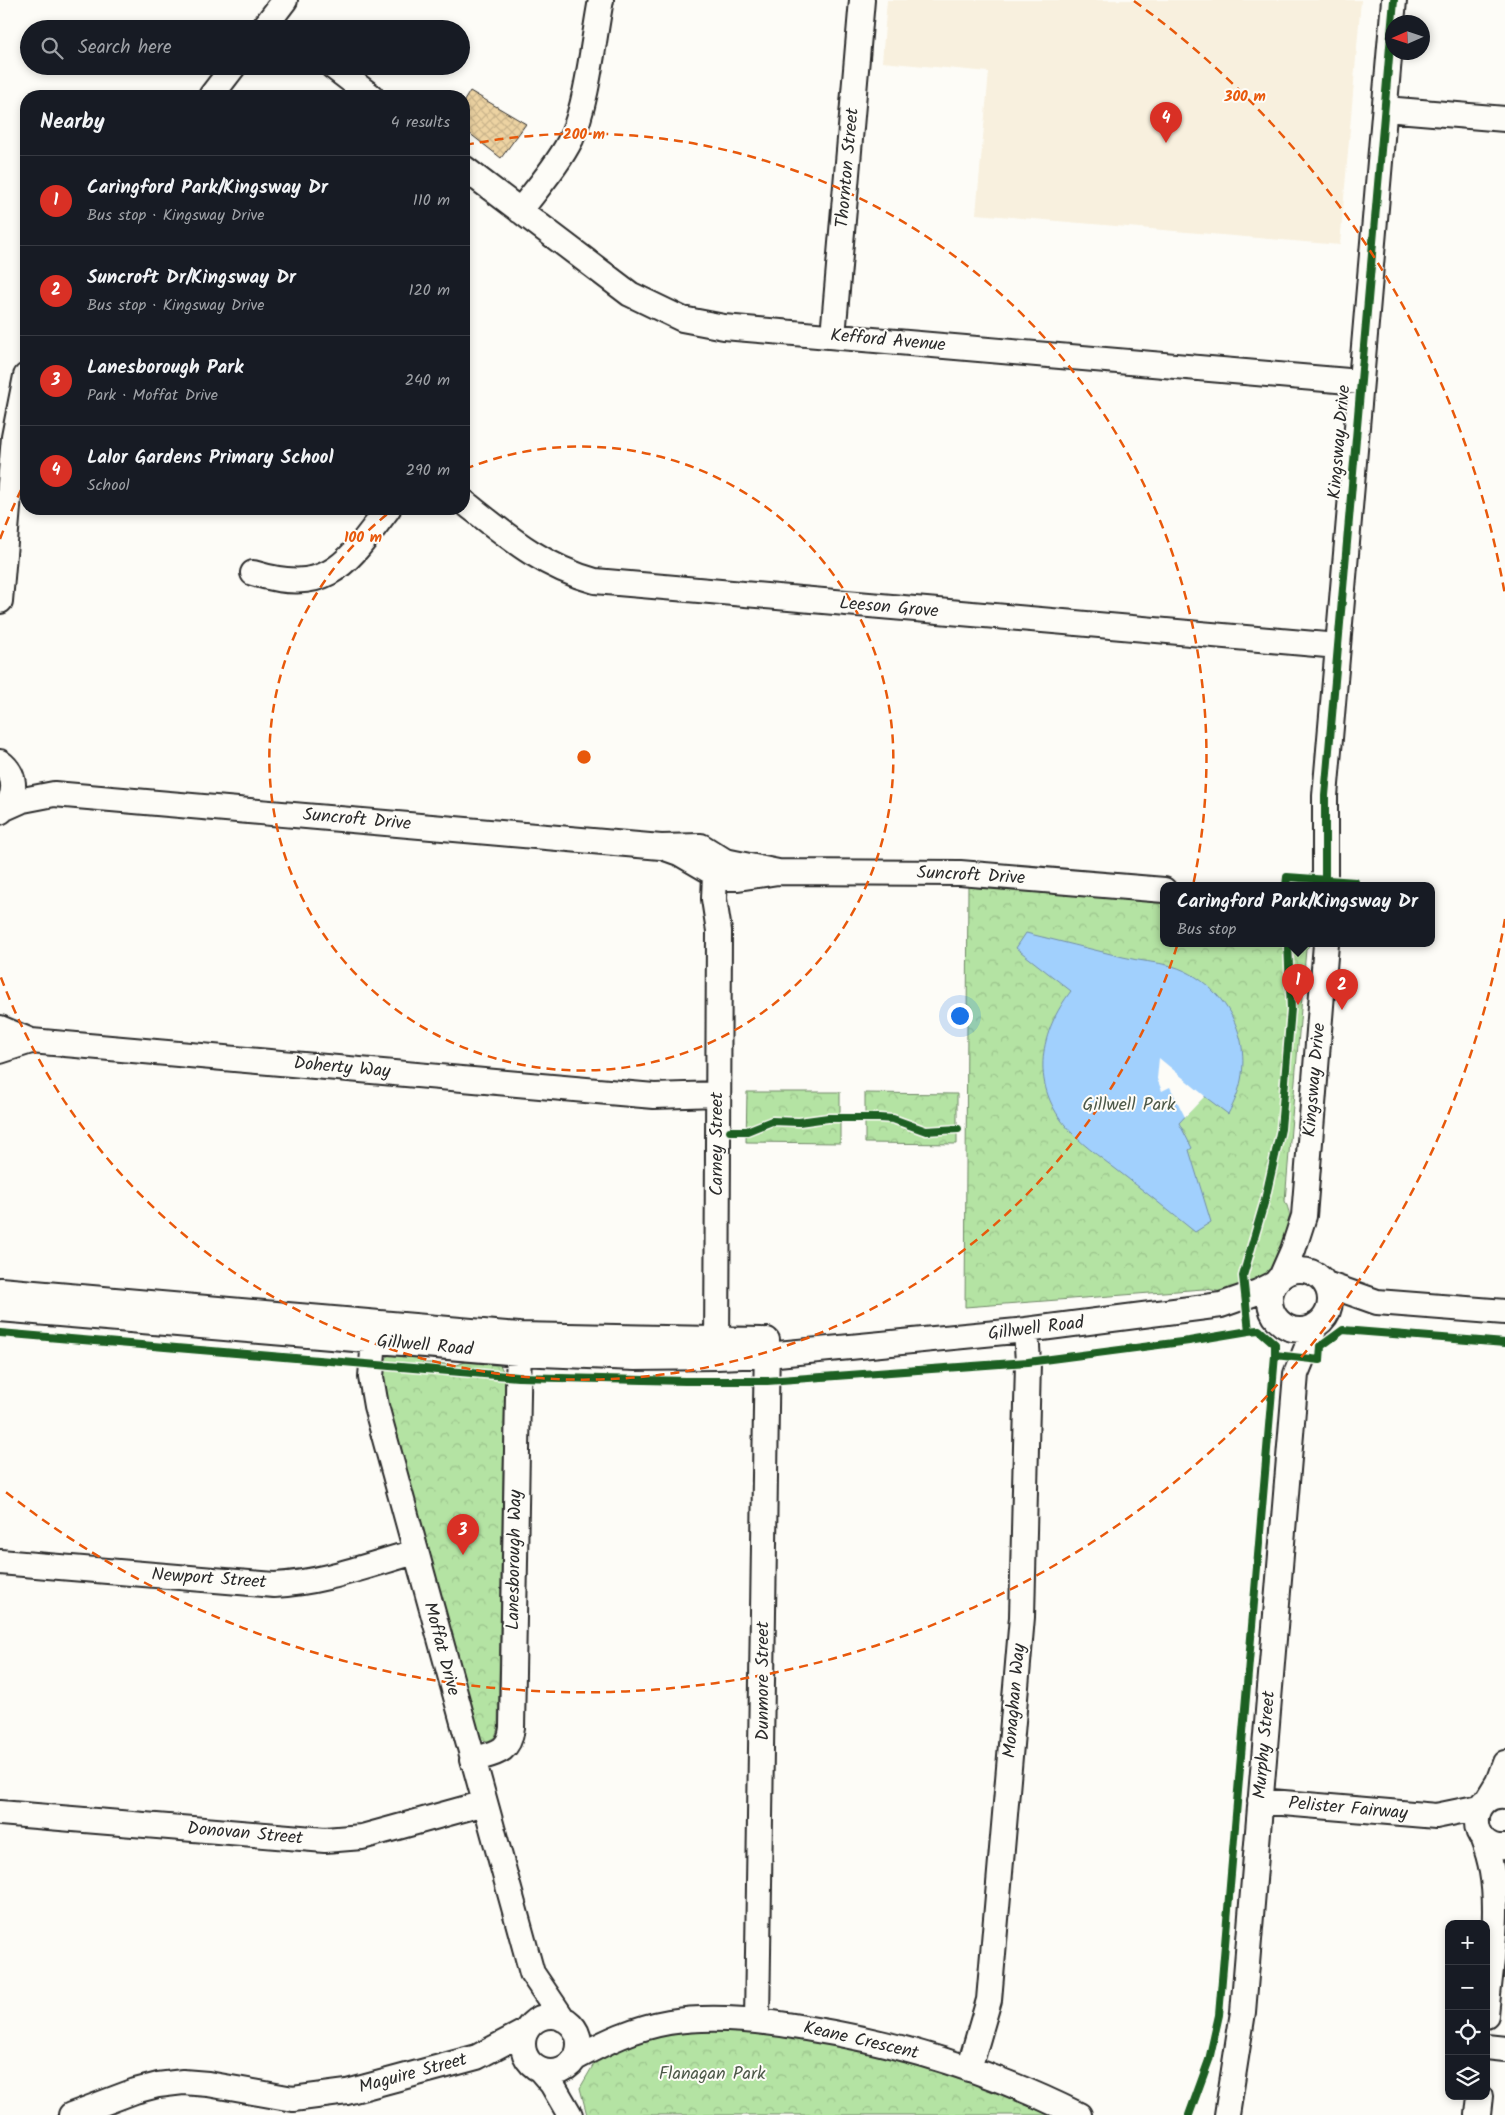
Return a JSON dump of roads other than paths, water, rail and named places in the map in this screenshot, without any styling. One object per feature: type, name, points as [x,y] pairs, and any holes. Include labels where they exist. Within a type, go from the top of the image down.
[{"type":"street","points":[[275,20],[285,0]]},
{"type":"street","points":[[520,210],[558,159],[571,138],[583,94],[601,0]]},
{"type":"street","name":"Thornton Street","points":[[833,336],[862,0]]},
{"type":"street","name":"Kingsway Drive","points":[[1325,882],[1325,796],[1394,0]]},
{"type":"street","points":[[216,90],[227,75]]},
{"type":"street","points":[[344,75],[363,90]]},
{"type":"street","points":[[1384,109],[1505,119]]},
{"type":"street","name":"Kefford Avenue","points":[[470,172],[630,294],[661,311],[704,324],[1360,382]]},
{"type":"street","points":[[0,601],[3,531],[14,437],[20,406]]},
{"type":"street","name":"Leeson Grove","points":[[470,507],[534,556],[554,567],[595,581],[1338,646]]},
{"type":"street","points":[[254,572],[291,582],[319,577],[345,562],[383,515]]},
{"type":"street","points":[[2,810],[14,791],[4,761]]},
{"type":"street","name":"Suncroft Drive","points":[[4,761],[54,794]]},
{"type":"street","name":"Suncroft Drive","points":[[2,810],[23,800],[54,794],[661,847],[738,878],[778,872],[960,873],[1160,890]]},
{"type":"street","name":"Carney Street","points":[[718,1348],[719,930],[714,899],[722,871]]},
{"type":"street","name":"Kingsway Drive","points":[[1321,1279],[1308,1247],[1304,1216],[1326,947]]},
{"type":"street","name":"Doherty Way","points":[[0,1028],[31,1041],[654,1096],[677,1103],[718,1101]]},
{"type":"street","name":"Doherty Way","points":[[0,1051],[31,1041]]},
{"type":"street","name":"Kingsway Drive","points":[[1278,1280],[1293,1250],[1304,1216]]},
{"type":"street","points":[[1378,1302],[1299,1269],[1278,1280],[1269,1301],[1278,1321],[1298,1330],[1346,1309],[1378,1302],[1505,1312]]},
{"type":"street","points":[[1320,1322],[1330,1302],[1321,1279]]},
{"type":"street","name":"Gillwell Road","points":[[0,1309],[375,1332],[519,1344],[718,1348],[850,1346],[964,1338],[1221,1305],[1258,1292],[1278,1280]]},
{"type":"street","name":"Gillwell Road","points":[[0,1290],[375,1332]]},
{"type":"street","name":"Gillwell Road","points":[[1221,1305],[1260,1312],[1278,1321]]},
{"type":"street","name":"Murphy Street","points":[[1227,2115],[1242,2012],[1296,1374],[1290,1342],[1278,1321]]},
{"type":"street","name":"Murphy Street","points":[[1296,1374],[1320,1322]]},
{"type":"street","name":"Monaghan Way","points":[[970,2069],[989,2000],[1022,1617],[1028,1362],[1026,1330]]},
{"type":"street","name":"Moffat Drive","points":[[375,1332],[372,1386],[415,1552],[532,1973],[528,2028]]},
{"type":"street","name":"Lanesborough Way","points":[[472,1760],[504,1749],[511,1738],[519,1344]]},
{"type":"street","name":"Dunmore Street","points":[[757,2021],[767,1347]]},
{"type":"street","name":"Newport Street","points":[[0,1562],[274,1585],[295,1584],[415,1552]]},
{"type":"street","points":[[1486,2010],[1496,1892],[1489,1840],[1476,1815],[1491,1801],[1505,1763]]},
{"type":"street","name":"Pelister Fairway","points":[[1260,1801],[1436,1816]]},
{"type":"street","points":[[1436,1816],[1491,1801]]},
{"type":"street","name":"Donovan Street","points":[[0,1813],[325,1840],[362,1837],[485,1803]]},
{"type":"street","points":[[1436,1816],[1489,1840]]},
{"type":"street","points":[[1496,1892],[1505,1866]]},
{"type":"street","name":"Moffat Drive","points":[[532,1973],[566,2021]]},
{"type":"street","points":[[546,2017],[566,2021],[578,2036],[578,2044],[572,2061],[570,2115],[552,2084],[525,2053],[523,2046],[528,2028],[546,2017]]},
{"type":"street","name":"Keane Crescent","points":[[572,2061],[599,2045],[633,2030],[670,2022],[711,2019],[757,2021],[879,2042],[970,2069],[1050,2101],[1079,2115]]},
{"type":"street","name":"Keane Crescent","points":[[566,2021],[597,2030],[633,2030]]},
{"type":"street","name":"Maguire Street","points":[[71,2115],[158,2085],[183,2082],[208,2084],[293,2099],[319,2098],[477,2057],[528,2028]]},
{"type":"street","points":[[1490,2047],[1505,2049]]},
{"type":"street","name":"Maguire Street","points":[[477,2057],[537,2068]]},
{"type":"street","points":[[537,2068],[556,2072],[572,2061]]},
{"type":"street","points":[[1478,2115],[1480,2100]]},
{"type":"water","points":[[1026,933],[1129,958],[1172,966],[1196,977],[1207,985],[1232,1016],[1241,1041],[1243,1070],[1236,1097],[1228,1114],[1204,1096],[1179,1123],[1192,1148],[1189,1150],[1211,1222],[1195,1232],[1083,1143],[1065,1125],[1054,1109],[1043,1075],[1043,1057],[1052,1023],[1071,991],[1016,948]]},
{"type":"place","name":"Lalor Gardens Primary School","points":[[1166,143]]},
{"type":"place","name":"Caringford Park/Kingsway Dr","points":[[1298,1005]]},
{"type":"place","name":"Suncroft Dr/Kingsway Dr","points":[[1342,1010]]},
{"type":"place","name":"Lanesborough Park","points":[[463,1555]]},
{"type":"park label","name":"Gillwell Park","points":[[1129,1105]]},
{"type":"park label","name":"Flanagan Park","points":[[712,2074]]}]
